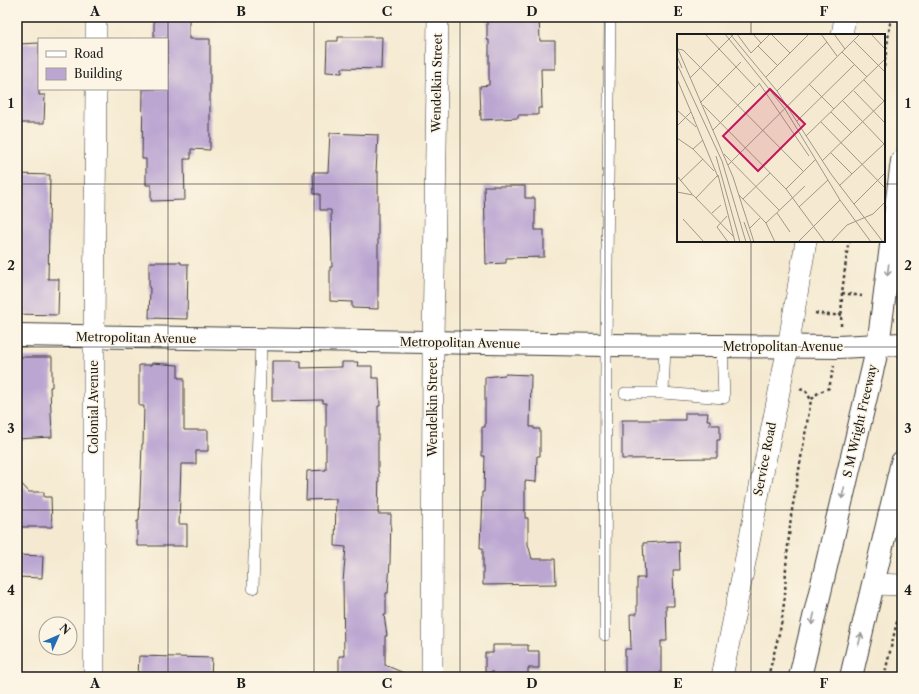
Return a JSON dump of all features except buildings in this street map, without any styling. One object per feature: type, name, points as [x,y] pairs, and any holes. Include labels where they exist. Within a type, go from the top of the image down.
[{"type":"street","points":[[96,17],[96,38]]},
{"type":"street","name":"Wendelkin Street","points":[[432,677],[433,342],[438,17]]},
{"type":"street","points":[[842,34],[845,17]]},
{"type":"street","name":"Colonial Avenue","points":[[94,677],[96,90]]},
{"type":"street","name":"S M Wright Freeway","points":[[800,677],[878,346],[902,161]]},
{"type":"street","name":"Service Road","points":[[722,677],[788,347],[806,242]]},
{"type":"street","name":"Metropolitan Avenue","points":[[17,336],[665,346],[838,347],[902,344]]},
{"type":"street","points":[[851,677],[902,462]]},
{"type":"street","points":[[873,584],[902,585]]},
{"type":"lane","points":[[605,635],[606,345],[610,17]]},
{"type":"lane","points":[[253,588],[261,340]]},
{"type":"lane","points":[[663,393],[665,346]]},
{"type":"lane","points":[[625,393],[663,393],[724,398],[722,346]]},
{"type":"path","points":[[885,60],[891,17]]},
{"type":"path","points":[[842,324],[842,293],[850,242]]},
{"type":"path","points":[[842,293],[862,296]]},
{"type":"path","points":[[808,311],[829,315],[842,315]]},
{"type":"path","points":[[768,677],[781,626],[791,516],[811,400],[818,393],[829,388]]},
{"type":"path","points":[[799,389],[806,391],[811,400]]},
{"type":"path","points":[[884,677],[902,600]]}]
